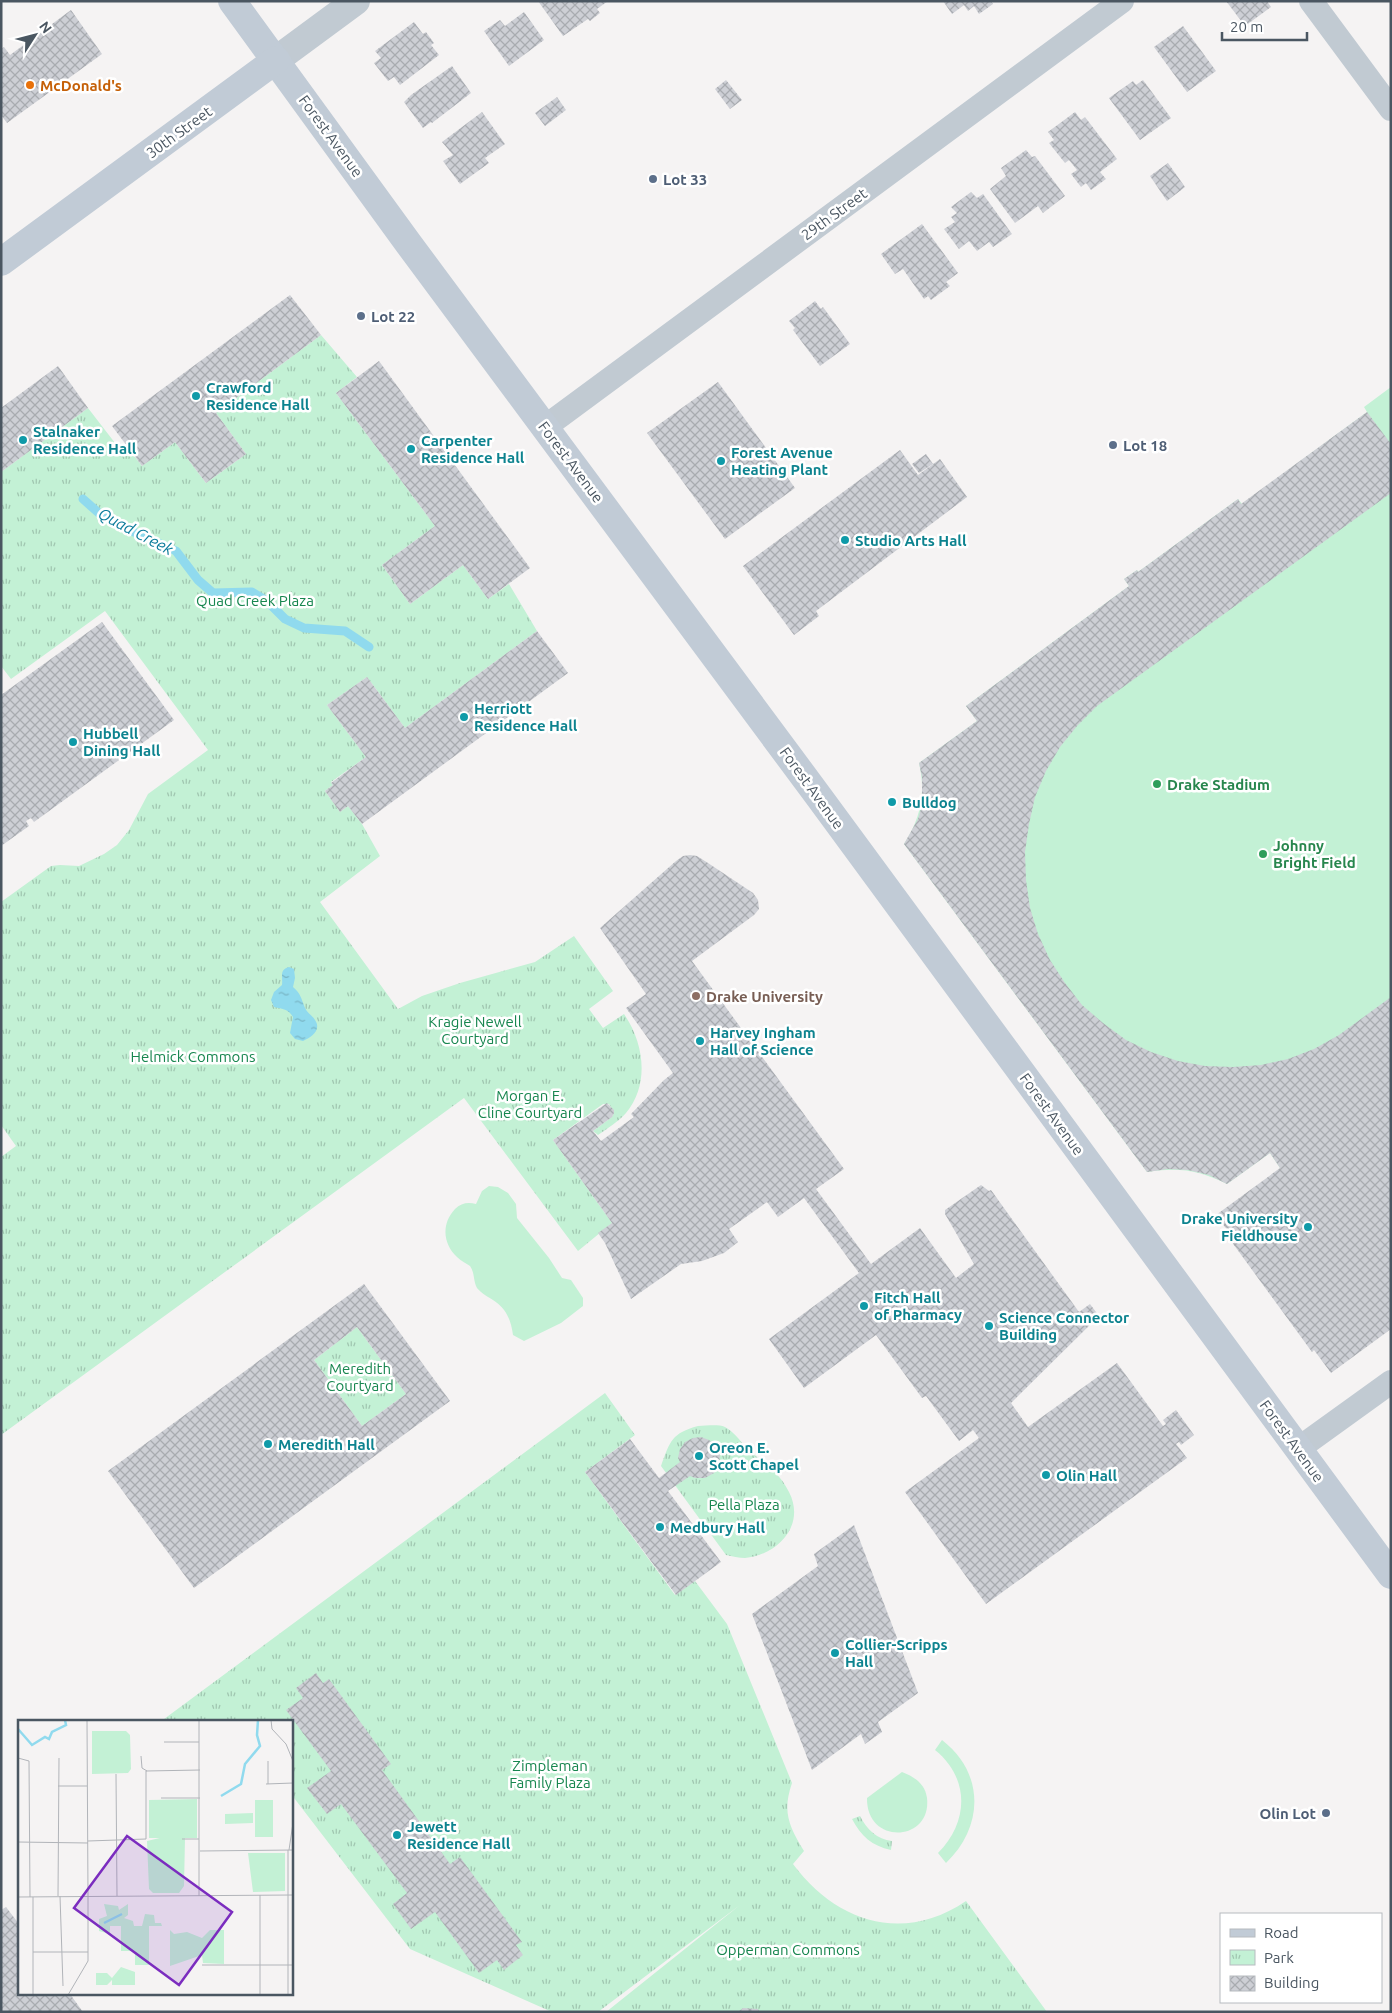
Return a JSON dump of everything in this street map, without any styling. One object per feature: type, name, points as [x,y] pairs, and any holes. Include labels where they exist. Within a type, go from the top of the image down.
[{"type":"main road","name":"Forest Avenue","points":[[232,1],[408,243],[1391,1575]]},
{"type":"main road","name":"30th Street","points":[[1,262],[276,60]]},
{"type":"street","name":"30th Street","points":[[276,60],[356,1]]},
{"type":"street","name":"29th Street","points":[[545,427],[1122,1]]},
{"type":"street","points":[[1311,1],[1391,109]]},
{"type":"street","points":[[1298,1449],[1391,1382]]},
{"type":"green space","points":[[321,335],[357,377],[336,393],[435,526],[382,565],[410,604],[463,565],[488,599],[509,584],[537,631],[405,728],[367,677],[327,705],[366,757],[331,782],[333,785],[325,791],[340,812],[348,806],[362,824],[380,856],[320,902],[398,1009],[422,996],[535,962],[574,936],[613,991],[589,1009],[603,1028],[624,1014],[636,1038],[642,1064],[639,1089],[634,1102],[626,1113],[613,1125],[598,1135],[593,1131],[612,1117],[614,1113],[609,1104],[603,1104],[553,1140],[612,1223],[578,1251],[464,1098],[1,1435],[1,1157],[16,1146],[1,1125],[1,902],[51,866],[79,866],[104,854],[117,845],[129,830],[148,794],[208,750],[105,611],[11,679],[1,666],[1,472],[88,408],[122,452],[128,448],[142,466],[175,442],[206,483],[246,454],[216,413]]},
{"type":"green space","name":"Drake Stadium","points":[[1391,387],[1391,1087],[1280,1168],[1270,1153],[1227,1184],[1189,1171],[1147,1172],[904,844],[918,815],[922,795],[919,763],[977,721],[966,706],[1129,586],[1124,579],[1137,570],[1138,572],[1238,499],[1242,504],[1367,412],[1364,407]]},
{"type":"green space","points":[[489,1186],[498,1187],[508,1193],[516,1204],[517,1218],[549,1258],[562,1278],[571,1280],[583,1298],[583,1306],[561,1323],[524,1341],[513,1335],[509,1319],[498,1303],[477,1288],[470,1266],[452,1252],[447,1240],[446,1227],[450,1215],[460,1205],[476,1204],[482,1191]]},
{"type":"green space","name":"Meredith Courtyard","points":[[357,1327],[406,1394],[362,1426],[314,1360]]},
{"type":"green space","name":"Zimpleman Family Plaza","points":[[605,1393],[635,1435],[585,1472],[675,1595],[695,1581],[727,1624],[792,1783],[787,1811],[794,1834],[804,1851],[793,1864],[810,1884],[829,1900],[850,1913],[872,1920],[895,1923],[918,1922],[942,1914],[966,1901],[1047,2012],[606,2012],[740,1905],[598,2012],[552,2012],[410,1949],[292,1795],[292,1720],[163,1720]]},
{"type":"green space","name":"Pella Plaza","points":[[698,1426],[719,1426],[729,1429],[750,1451],[781,1478],[789,1492],[794,1516],[791,1527],[786,1536],[768,1551],[757,1556],[745,1558],[726,1555],[661,1466],[673,1439],[677,1435]]},
{"type":"green space","points":[[942,1740],[956,1753],[966,1768],[972,1784],[974,1800],[973,1817],[967,1833],[959,1849],[946,1863],[938,1853],[956,1828],[961,1800],[960,1787],[955,1774],[935,1750]]},
{"type":"green space","points":[[902,1772],[911,1776],[922,1785],[927,1798],[926,1813],[920,1823],[910,1830],[887,1831],[877,1824],[869,1814],[867,1798]]},
{"type":"green space","points":[[860,1816],[873,1833],[892,1841],[891,1850],[878,1846],[863,1835],[852,1819]]},
{"type":"water","points":[[289,967],[294,969],[293,987],[299,994],[306,1010],[317,1024],[315,1033],[303,1041],[295,1039],[290,1033],[293,1017],[291,1014],[274,1007],[271,1000],[274,992],[282,985],[284,970]]},
{"type":"building","points":[[538,1],[608,1],[597,9],[600,13],[590,21],[588,19],[563,36]]},
{"type":"building","points":[[943,1],[991,1],[993,4],[979,14],[974,6],[968,11],[964,5],[952,14]]},
{"type":"building","points":[[1226,1],[1267,1],[1271,7],[1245,26]]},
{"type":"building","name":"McDonald's","points":[[71,10],[102,54],[7,123],[1,115],[1,49],[4,47],[10,55]]},
{"type":"building","points":[[524,12],[544,40],[509,66],[484,31],[500,20],[505,26]]},
{"type":"building","points":[[414,22],[423,34],[426,32],[434,43],[431,45],[439,55],[400,85],[394,77],[388,81],[374,63],[381,58],[375,51]]},
{"type":"building","points":[[1183,26],[1216,71],[1187,92],[1154,47]]},
{"type":"building","points":[[452,66],[471,93],[423,128],[404,102]]},
{"type":"building","points":[[726,80],[742,100],[730,109],[715,89]]},
{"type":"building","points":[[1143,80],[1171,118],[1140,140],[1109,98],[1133,81],[1136,85]]},
{"type":"building","points":[[557,97],[566,110],[545,126],[535,113]]},
{"type":"building","points":[[482,112],[505,144],[485,158],[489,163],[460,184],[443,161],[453,155],[442,142]]},
{"type":"building","points":[[1075,112],[1081,120],[1085,117],[1117,159],[1100,172],[1106,179],[1091,190],[1086,183],[1081,187],[1071,174],[1077,170],[1069,160],[1065,163],[1049,143],[1054,140],[1048,132]]},
{"type":"building","points":[[1026,150],[1032,157],[1035,156],[1065,196],[1043,213],[1038,206],[1015,223],[990,189],[1006,176],[1001,168]]},
{"type":"building","points":[[1168,163],[1185,187],[1167,201],[1150,176]]},
{"type":"building","points":[[971,192],[977,198],[983,194],[1012,234],[993,247],[989,242],[977,251],[969,241],[959,249],[944,229],[955,222],[951,217],[957,213],[951,207]]},
{"type":"building","points":[[922,224],[958,273],[946,282],[950,286],[931,300],[928,296],[924,299],[903,269],[895,274],[881,254]]},
{"type":"building","name":"Crawford Residence Hall","points":[[290,295],[321,335],[216,413],[246,454],[206,483],[175,442],[142,466],[112,426]]},
{"type":"building","points":[[815,301],[821,309],[823,307],[850,344],[820,366],[793,330],[795,328],[789,321]]},
{"type":"building","name":"Carpenter Residence Hall","points":[[379,361],[530,568],[488,599],[463,565],[410,604],[382,565],[435,526],[336,393]]},
{"type":"building","name":"Stalnaker Residence Hall","points":[[58,366],[88,408],[1,472],[1,408]]},
{"type":"building","name":"Forest Avenue Heating Plant","points":[[718,382],[795,488],[725,539],[647,433]]},
{"type":"building","points":[[1367,412],[1391,444],[1391,493],[1097,706],[1060,747],[1046,771],[1035,797],[1025,852],[1030,908],[1038,934],[1050,960],[1082,1005],[1126,1040],[1151,1052],[1178,1061],[1205,1066],[1261,1065],[1288,1059],[1314,1049],[1339,1035],[1391,997],[1391,1329],[1331,1373],[1314,1350],[1312,1352],[1231,1241],[1234,1239],[1216,1215],[1280,1168],[1270,1153],[1227,1184],[1209,1175],[1188,1170],[1168,1169],[1147,1172],[904,844],[918,819],[922,805],[922,777],[919,763],[977,721],[966,706],[1129,586],[1124,579],[1137,570],[1138,572],[1238,499],[1241,504]]},
{"type":"building","name":"Studio Arts Hall","points":[[900,450],[918,475],[940,459],[967,497],[816,611],[819,616],[794,635],[743,566]]},
{"type":"building","points":[[926,454],[933,464],[919,473],[912,464]]},
{"type":"building","name":"Hubbell Dining Hall","points":[[102,622],[174,720],[34,822],[31,818],[26,821],[29,826],[1,846],[1,695]]},
{"type":"building","name":"Herriott Residence Hall","points":[[537,631],[568,673],[362,824],[348,806],[340,812],[325,791],[333,785],[331,783],[366,757],[327,705],[367,677],[405,728]]},
{"type":"building","points":[[683,856],[697,856],[708,863],[753,893],[758,900],[759,909],[754,915],[692,961],[844,1169],[816,1189],[871,1264],[920,1228],[956,1278],[974,1264],[945,1214],[945,1210],[981,1185],[989,1191],[991,1190],[1079,1312],[1090,1304],[1099,1316],[1011,1403],[1028,1427],[1117,1363],[1163,1426],[1166,1424],[1163,1420],[1176,1410],[1194,1435],[1181,1445],[1179,1442],[1176,1444],[1187,1458],[986,1604],[905,1492],[979,1438],[973,1430],[959,1441],[926,1396],[922,1398],[876,1335],[804,1388],[769,1339],[859,1273],[804,1198],[778,1217],[767,1202],[729,1229],[738,1242],[724,1253],[702,1261],[681,1264],[631,1299],[605,1243],[598,1233],[612,1223],[553,1140],[607,1103],[614,1110],[612,1117],[593,1131],[601,1141],[634,1117],[631,1114],[673,1073],[626,1008],[646,994],[600,928],[676,861]]},
{"type":"building","name":"Meredith Hall","points":[[364,1284],[450,1401],[194,1588],[108,1471]],"holes":[[[357,1327],[406,1394],[362,1426],[314,1360]]]},
{"type":"building","name":"Medbury Hall","points":[[701,1437],[709,1440],[716,1446],[720,1455],[719,1465],[714,1473],[705,1478],[690,1476],[668,1491],[721,1562],[676,1595],[585,1472],[630,1439],[659,1478],[680,1462],[678,1458],[680,1449],[685,1442]]},
{"type":"building","name":"Collier-Scripps Hall","points":[[854,1525],[918,1693],[878,1722],[882,1732],[865,1744],[861,1734],[812,1770],[752,1614],[818,1566],[814,1554]]},
{"type":"building","name":"Jewett Residence Hall","points":[[316,1673],[323,1683],[329,1679],[391,1764],[382,1770],[450,1864],[460,1857],[522,1942],[516,1945],[523,1955],[504,1970],[497,1960],[479,1973],[435,1912],[411,1929],[393,1904],[407,1893],[341,1804],[327,1814],[307,1788],[331,1771],[286,1710],[303,1698],[296,1688]]},
{"type":"building","points":[[6,1907],[18,1923],[18,1996],[71,1996],[83,2012],[1,2012],[1,1910]]},
{"type":"building","points":[[743,2008],[758,2009],[760,2012],[738,2012]]},
{"type":"waterway","name":"Quad Creek","points":[[83,499],[101,515],[176,551],[198,580],[213,593],[252,592],[267,601],[285,619],[304,628],[345,631],[369,647]]},
{"type":"place","name":"McDonald's","points":[[30,85]]},
{"type":"place","name":"Lot 33","points":[[653,179]]},
{"type":"place","name":"Lot 22","points":[[361,316]]},
{"type":"place","name":"Crawford Residence Hall","points":[[196,396]]},
{"type":"place","name":"Stalnaker Residence Hall","points":[[23,440]]},
{"type":"place","name":"Lot 18","points":[[1113,445]]},
{"type":"place","name":"Carpenter Residence Hall","points":[[411,449]]},
{"type":"place","name":"Forest Avenue Heating Plant","points":[[721,461]]},
{"type":"place","name":"Studio Arts Hall","points":[[845,540]]},
{"type":"place","name":"Herriott Residence Hall","points":[[464,717]]},
{"type":"place","name":"Hubbell Dining Hall","points":[[73,742]]},
{"type":"place","name":"Drake Stadium","points":[[1157,784]]},
{"type":"place","name":"Bulldog","points":[[892,802]]},
{"type":"place","name":"Johnny Bright Field","points":[[1263,854]]},
{"type":"place","name":"Drake University","points":[[696,996]]},
{"type":"place","name":"Harvey Ingham Hall of Science","points":[[700,1041]]},
{"type":"place","name":"Drake University Fieldhouse","points":[[1308,1227]]},
{"type":"place","name":"Fitch Hall of Pharmacy","points":[[864,1306]]},
{"type":"place","name":"Science Connector Building","points":[[989,1326]]},
{"type":"place","name":"Meredith Hall","points":[[268,1444]]},
{"type":"place","name":"Oreon E. Scott Chapel","points":[[699,1456]]},
{"type":"place","name":"Olin Hall","points":[[1046,1475]]},
{"type":"place","name":"Medbury Hall","points":[[660,1527]]},
{"type":"place","name":"Collier-Scripps Hall","points":[[835,1653]]},
{"type":"place","name":"Olin Lot","points":[[1326,1813]]},
{"type":"place","name":"Jewett Residence Hall","points":[[397,1835]]},
{"type":"park label","name":"Quad Creek Plaza","points":[[255,600]]},
{"type":"park label","name":"Kragie Newell Courtyard","points":[[475,1030]]},
{"type":"park label","name":"Helmick Commons","points":[[193,1056]]},
{"type":"park label","name":"Morgan E. Cline Courtyard","points":[[530,1104]]},
{"type":"park label","name":"Opperman Commons","points":[[788,1949]]}]
